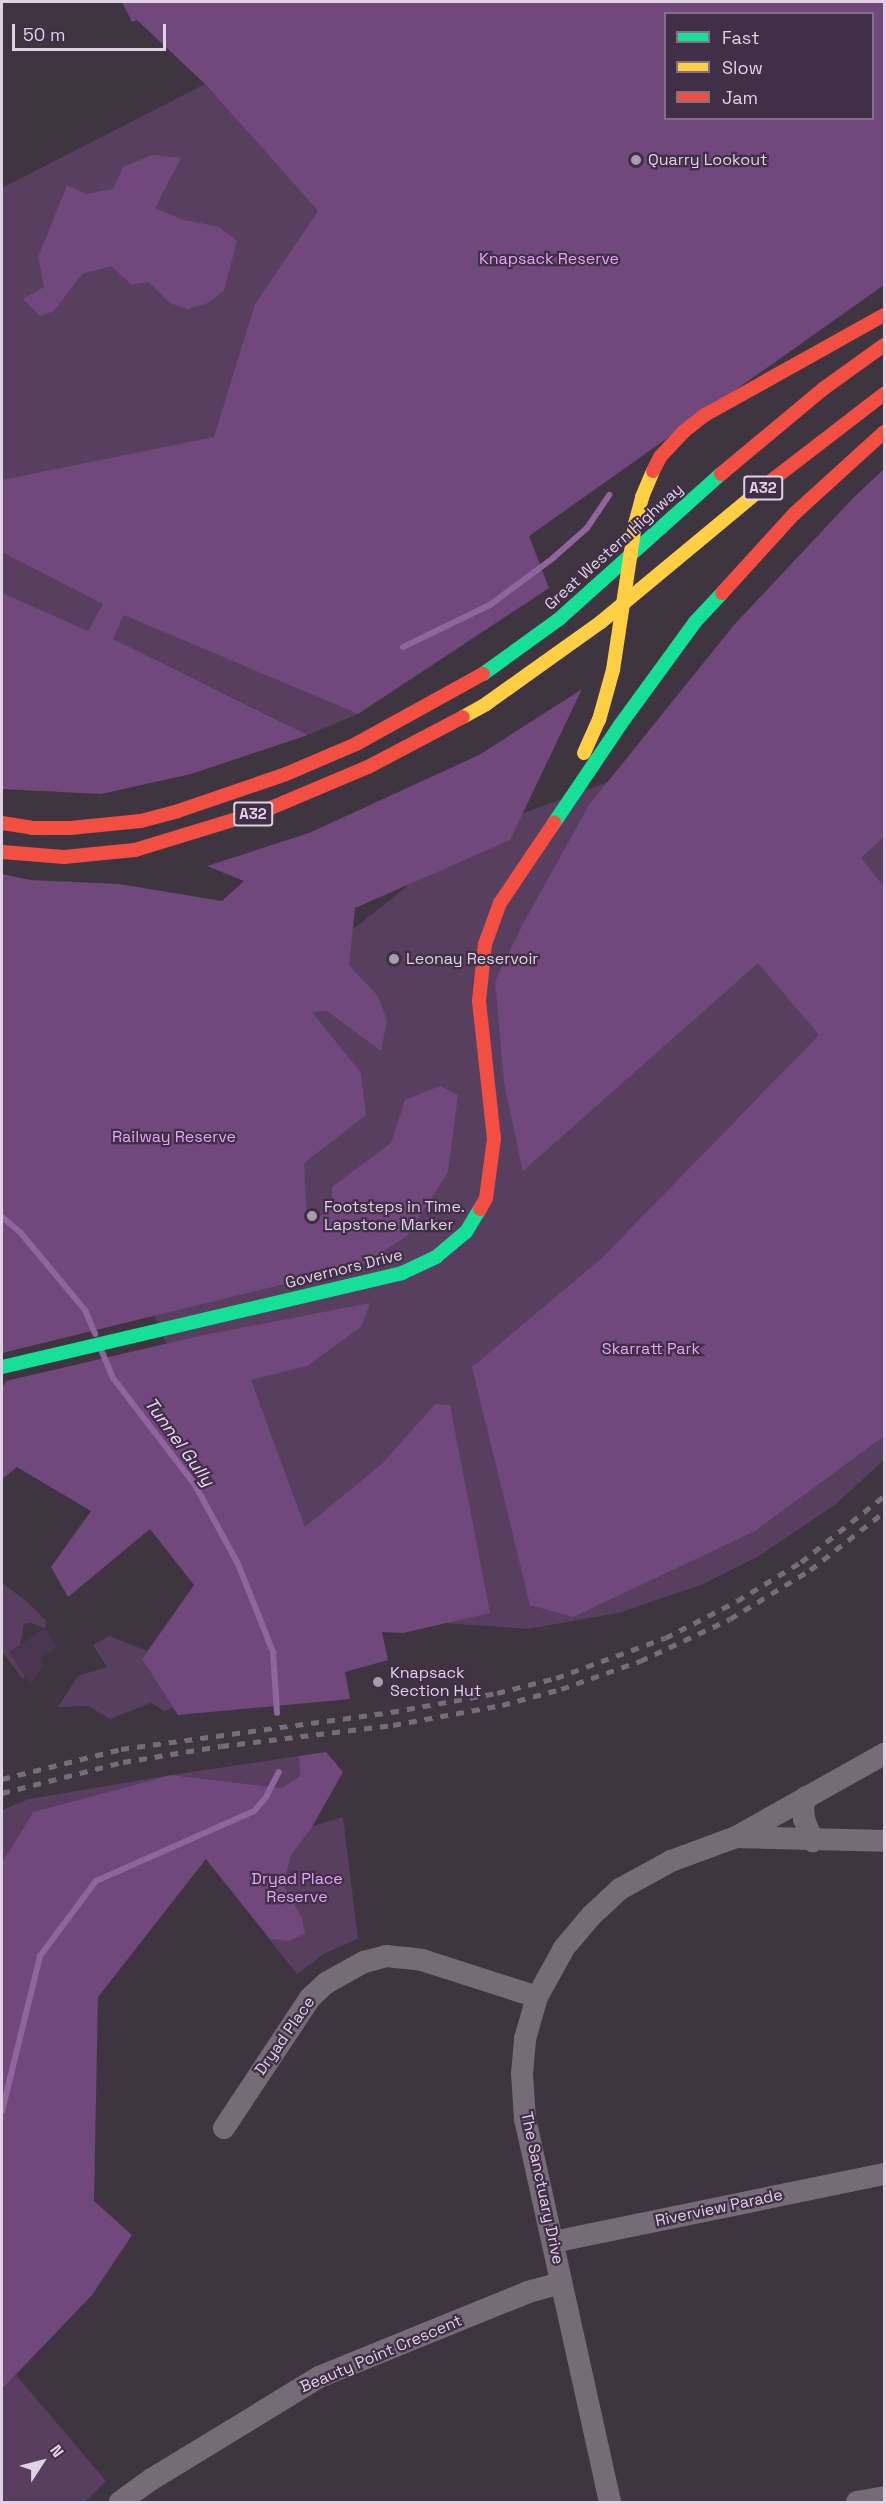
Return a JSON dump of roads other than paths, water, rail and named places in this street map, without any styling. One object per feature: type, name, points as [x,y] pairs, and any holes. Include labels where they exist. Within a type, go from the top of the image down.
[{"type":"main road","points":[[515,877],[544,818],[583,754],[605,703],[618,645],[635,524],[642,496],[660,457],[683,432],[705,415],[885,315]]},
{"type":"main road","name":"Great Western Highway","points":[[2,823],[32,828],[70,828],[141,820],[222,798],[356,744],[487,672],[558,620],[788,418],[885,345]]},
{"type":"main road","name":"A32","points":[[2,852],[64,857],[135,850],[266,810],[368,767],[420,741],[486,704],[601,622],[732,513],[848,420],[885,394]]},
{"type":"main road","points":[[515,877],[554,825],[667,658],[695,622],[794,514],[885,432]]},
{"type":"main road","name":"Governors Drive","points":[[2,1367],[402,1273],[443,1252],[472,1224],[486,1198],[494,1161],[494,1139],[479,1017],[481,968],[490,929],[515,877]]},
{"type":"street","points":[[736,1837],[885,1754]]},
{"type":"street","points":[[806,1797],[803,1807],[804,1819],[813,1841]]},
{"type":"street","name":"The Sanctuary Drive","points":[[610,2502],[525,2120],[522,2074],[525,2039],[537,1997],[564,1947],[591,1916],[620,1889],[671,1861],[736,1837],[813,1841],[885,1841]]},
{"type":"street","name":"Dryad Place","points":[[224,2128],[310,1998],[326,1983],[364,1962],[386,1956],[422,1960],[537,1997]]},
{"type":"street","name":"Riverview Parade","points":[[553,2242],[885,2174]]},
{"type":"street","name":"Beauty Point Crescent","points":[[120,2502],[152,2479],[319,2377],[528,2292],[561,2283]]},
{"type":"street","points":[[857,2502],[885,2497]]},
{"type":"waterway","points":[[403,647],[490,605],[553,558],[587,528],[609,495]]},
{"type":"waterway","name":"Tunnel Gully","points":[[2,1217],[20,1232],[85,1310],[95,1334]]},
{"type":"waterway","name":"Tunnel Gully","points":[[102,1352],[113,1378],[195,1485],[238,1564],[273,1652],[277,1713]]},
{"type":"waterway","name":"Tunnel Gully","points":[[2,2111],[40,1956],[96,1881],[254,1811],[266,1797],[279,1772]]},
{"type":"railway","points":[[2,1779],[121,1749],[391,1712],[497,1693],[556,1678],[665,1638],[737,1601],[801,1562],[884,1496]]},
{"type":"railway","points":[[2,1793],[123,1762],[221,1746],[393,1725],[502,1705],[561,1689],[640,1661],[730,1619],[810,1570],[884,1512]]},
{"type":"place","name":"Quarry Lookout","points":[[636,160]]},
{"type":"place","name":"Leonay Reservoir","points":[[394,959]]},
{"type":"place","name":"Footsteps in Time. Lapstone Marker","points":[[312,1216]]},
{"type":"place","name":"Knapsack Section Hut","points":[[378,1682]]},
{"type":"park label","name":"Knapsack Reserve","points":[[549,259]]},
{"type":"park label","name":"Railway Reserve","points":[[174,1137]]},
{"type":"park label","name":"Skarratt Park","points":[[651,1349]]},
{"type":"park label","name":"Dryad Place Reserve","points":[[297,1888]]}]
